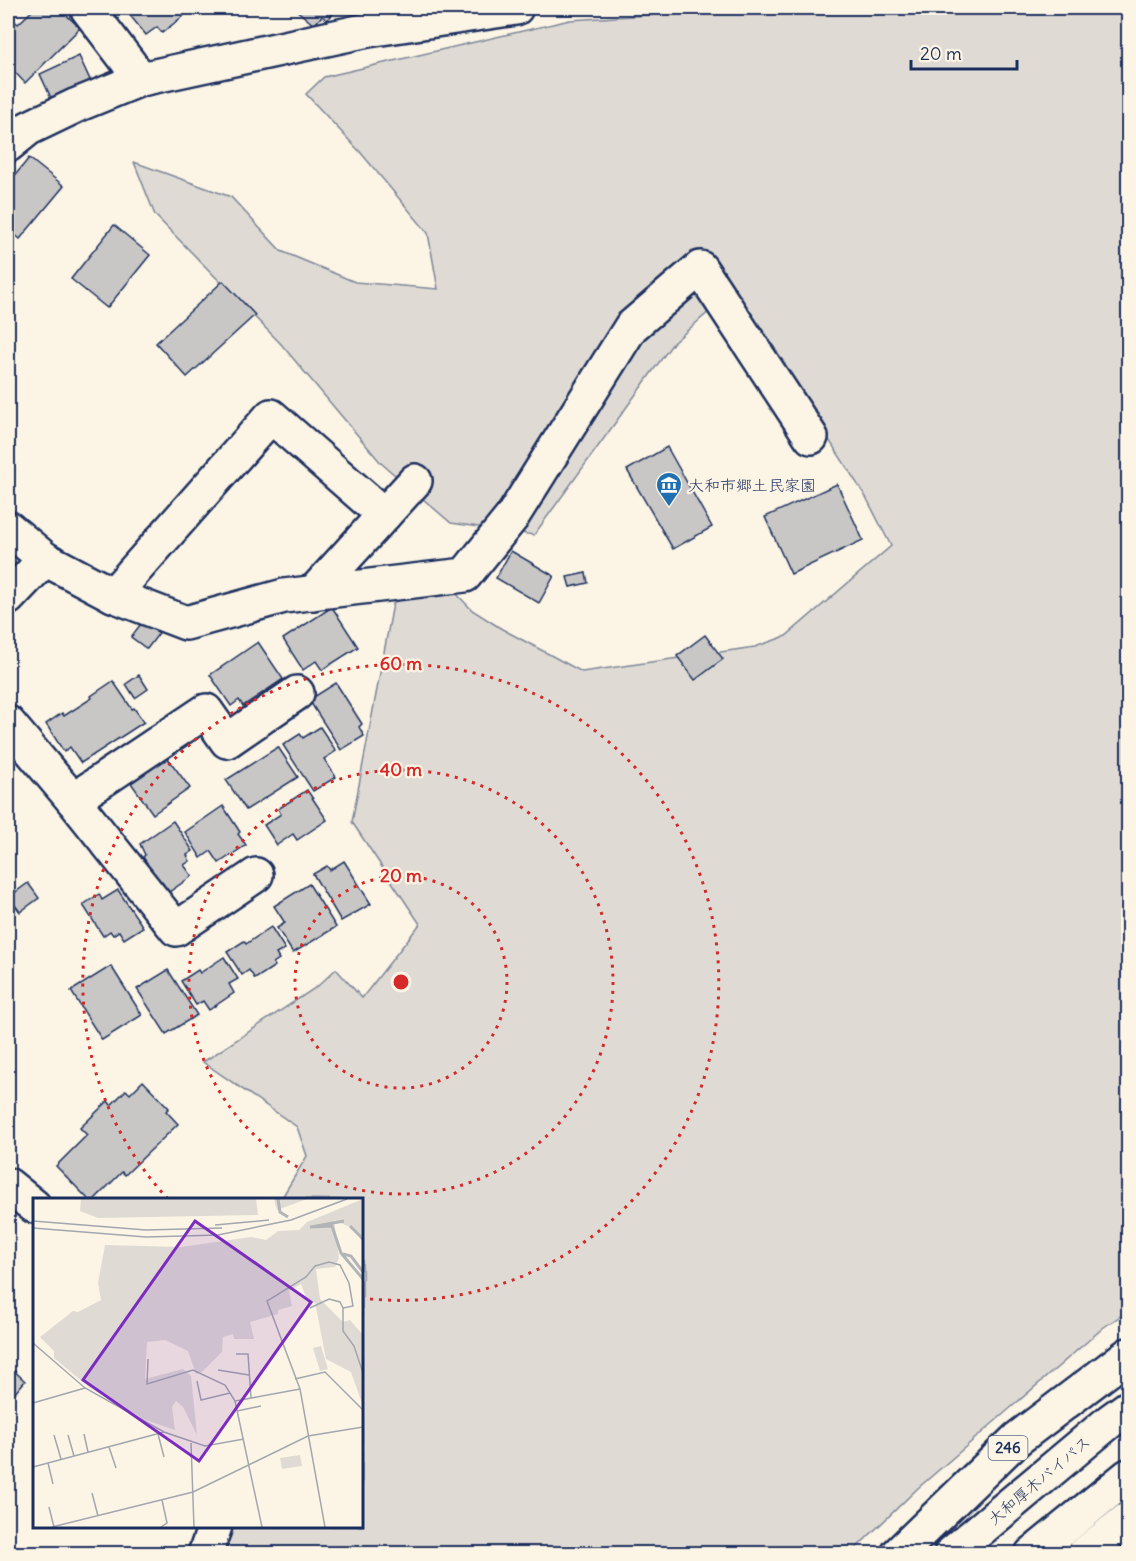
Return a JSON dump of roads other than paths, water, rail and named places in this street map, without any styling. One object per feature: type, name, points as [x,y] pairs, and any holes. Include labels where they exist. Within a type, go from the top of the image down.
[{"type":"main road","points":[[87,8],[141,79]]},
{"type":"main road","points":[[8,145],[29,128],[77,105],[141,79],[377,19],[516,8]]},
{"type":"main road","points":[[8,528],[45,559],[113,595],[186,622],[284,596],[465,575],[512,518],[631,327],[700,268],[812,437]]},
{"type":"main road","points":[[113,595],[271,417],[384,515]]},
{"type":"main road","points":[[313,594],[416,481]]},
{"type":"main road","points":[[8,598],[45,559]]},
{"type":"main road","points":[[73,800],[206,711],[227,741],[297,693]]},
{"type":"main road","points":[[8,723],[176,929],[256,875]]},
{"type":"main road","points":[[8,1185],[33,1205]]},
{"type":"main road","name":"246","points":[[898,1554],[1017,1439],[1128,1355]]},
{"type":"main road","name":"大和厚木バイパス","points":[[951,1554],[1128,1408]]},
{"type":"main road","points":[[1032,1554],[1128,1476]]},
{"type":"main road","points":[[1084,1554],[1128,1520]]},
{"type":"main road","points":[[204,1554],[215,1528]]},
{"type":"place","name":"大和市郷土民家園","points":[[669,508]]}]
